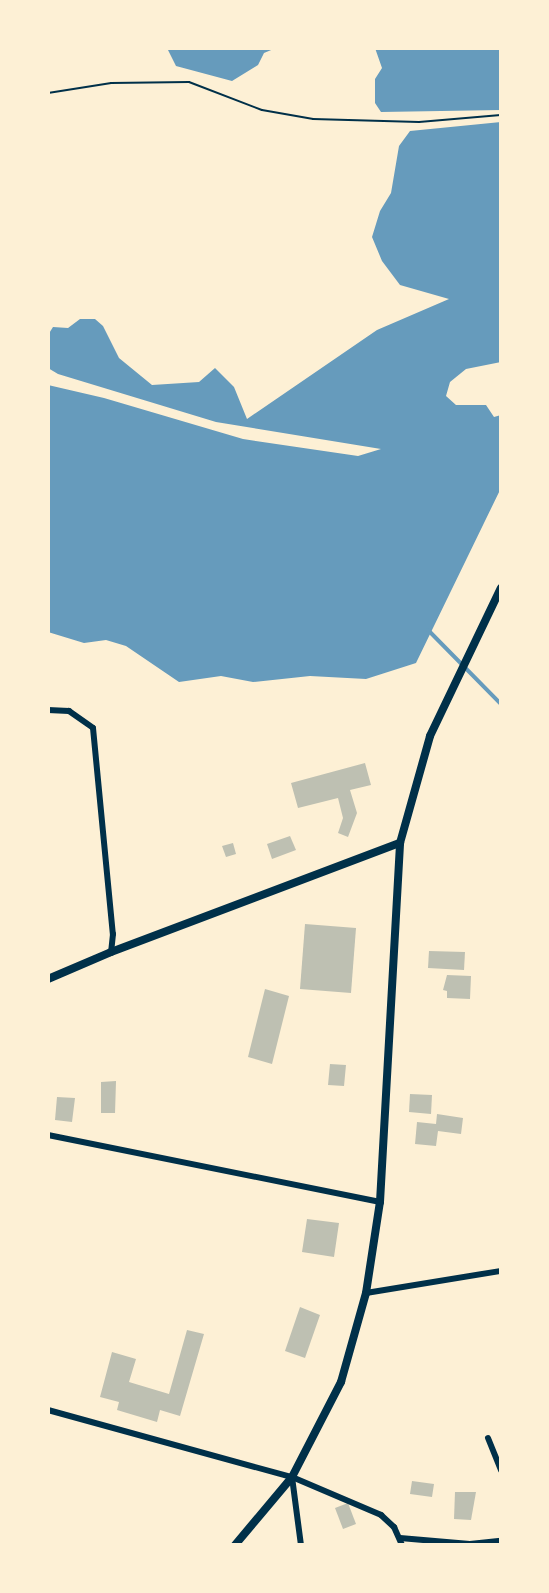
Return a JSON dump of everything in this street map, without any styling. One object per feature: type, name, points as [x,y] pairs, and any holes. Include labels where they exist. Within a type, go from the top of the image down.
[{"type":"main road","points":[[235,1545],[292,1477],[340,1382],[366,1293],[380,1203],[400,843],[430,736],[501,588]]},
{"type":"street","points":[[48,710],[69,711],[93,728],[113,934],[111,952]]},
{"type":"street","points":[[48,979],[111,952],[400,843]]},
{"type":"street","points":[[48,1135],[380,1203]]},
{"type":"street","points":[[366,1293],[501,1271]]},
{"type":"street","points":[[48,1410],[292,1477],[381,1515],[401,1542],[470,1544],[501,1541]]},
{"type":"street","points":[[488,1438],[501,1470]]},
{"type":"street","points":[[292,1477],[301,1545]]},
{"type":"path","points":[[48,93],[111,83],[189,82],[262,110],[314,119],[419,122],[501,115]]},
{"type":"water","points":[[167,48],[276,48],[264,53],[258,65],[232,81],[176,66]]},
{"type":"water","points":[[375,48],[501,48],[501,110],[381,112],[375,103],[375,79],[382,68]]},
{"type":"water","points":[[501,122],[501,362],[466,369],[450,382],[446,396],[456,405],[486,405],[494,417],[501,415],[501,488],[416,663],[366,679],[310,676],[253,682],[221,676],[179,682],[126,646],[106,640],[84,643],[48,632],[48,385],[104,398],[243,439],[358,456],[381,449],[216,422],[58,374],[48,368],[48,335],[53,327],[68,328],[80,319],[95,319],[103,326],[119,358],[152,385],[199,382],[215,368],[234,387],[247,419],[377,330],[449,299],[400,285],[382,261],[372,237],[380,211],[391,193],[399,146],[410,131]]},
{"type":"building","points":[[365,763],[371,785],[350,790],[357,813],[348,837],[338,833],[343,818],[338,798],[298,808],[291,783]]},
{"type":"building","points":[[290,836],[296,850],[272,859],[267,844]]},
{"type":"building","points":[[233,843],[236,854],[226,857],[222,846]]},
{"type":"building","points":[[305,924],[356,928],[351,993],[300,989]]},
{"type":"building","points":[[429,951],[465,952],[464,970],[428,968]]},
{"type":"building","points":[[447,975],[471,976],[470,999],[447,998],[447,991],[443,990]]},
{"type":"building","points":[[265,989],[289,996],[272,1064],[248,1057]]},
{"type":"building","points":[[330,1064],[346,1065],[344,1086],[328,1085]]},
{"type":"building","points":[[116,1081],[115,1113],[101,1113],[101,1082]]},
{"type":"building","points":[[410,1094],[432,1095],[431,1114],[409,1112]]},
{"type":"building","points":[[57,1097],[75,1098],[72,1122],[55,1120]]},
{"type":"building","points":[[437,1114],[463,1118],[461,1134],[438,1131],[436,1146],[415,1144],[417,1122],[436,1124]]},
{"type":"building","points":[[307,1219],[339,1223],[334,1257],[302,1252]]},
{"type":"building","points":[[300,1307],[320,1315],[305,1358],[285,1351]]},
{"type":"building","points":[[187,1330],[204,1334],[180,1416],[160,1410],[157,1422],[117,1410],[119,1402],[100,1397],[112,1352],[136,1359],[129,1382],[169,1394]]},
{"type":"building","points":[[412,1481],[434,1484],[432,1497],[410,1494]]},
{"type":"building","points":[[455,1492],[476,1492],[471,1520],[454,1519]]},
{"type":"building","points":[[348,1503],[356,1524],[343,1529],[335,1508]]},
{"type":"waterway","points":[[428,630],[501,704]]}]
